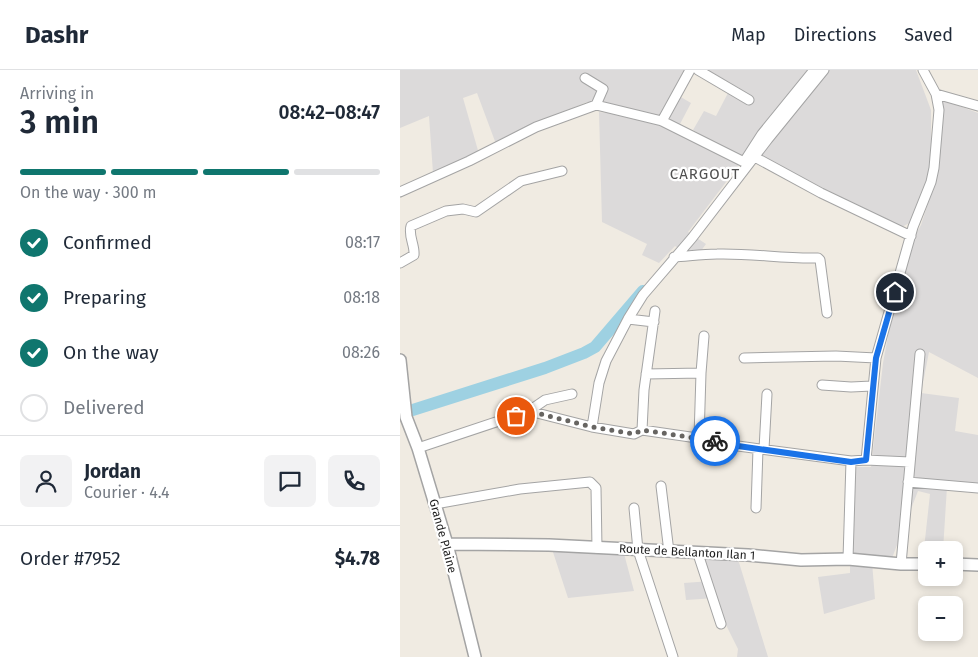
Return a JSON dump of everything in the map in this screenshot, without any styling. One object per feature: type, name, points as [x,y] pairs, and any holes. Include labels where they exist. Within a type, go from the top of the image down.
[{"type":"street","points":[[662,121],[690,70]]},
{"type":"street","points":[[698,70],[749,100]]},
{"type":"street","points":[[592,427],[599,383],[606,362],[628,319],[643,295],[698,230],[814,70]]},
{"type":"street","points":[[765,136],[824,70]]},
{"type":"street","points":[[866,460],[876,358],[911,236],[931,182],[934,168],[939,110],[936,94],[923,70]]},
{"type":"street","points":[[584,78],[603,90],[596,105]]},
{"type":"street","points":[[936,94],[978,106]]},
{"type":"street","points":[[400,192],[469,161],[536,127],[596,105],[662,121],[744,162],[751,155]]},
{"type":"street","points":[[751,155],[821,193],[911,236]]},
{"type":"street","points":[[400,263],[414,255],[410,236],[411,226],[446,211],[463,209],[476,212],[520,181],[562,171]]},
{"type":"street","points":[[674,257],[717,254],[784,259],[818,258],[820,260],[827,312]]},
{"type":"street","points":[[642,430],[646,374],[656,310]]},
{"type":"street","points":[[628,319],[654,322]]},
{"type":"street","points":[[699,438],[704,336]]},
{"type":"street","points":[[901,564],[920,354]]},
{"type":"street","points":[[744,358],[836,356],[876,358]]},
{"type":"street","name":"Grande Plaine","points":[[400,360],[406,413],[447,544],[475,657]]},
{"type":"street","points":[[646,374],[701,373]]},
{"type":"street","points":[[822,385],[872,386]]},
{"type":"street","points":[[418,448],[529,411],[545,400],[572,394]]},
{"type":"street","points":[[756,508],[767,394]]},
{"type":"street","points":[[529,411],[592,427],[634,434],[642,430],[851,462],[866,460],[910,462]]},
{"type":"street","points":[[848,559],[851,462]]},
{"type":"street","points":[[435,504],[520,490],[590,482],[596,488],[597,548]]},
{"type":"street","points":[[908,482],[978,488]]},
{"type":"street","points":[[661,486],[669,552]]},
{"type":"street","points":[[634,508],[638,550],[674,657]]},
{"type":"street","name":"Route de Bellanton Ilan 1","points":[[447,544],[550,545],[698,554],[748,555],[801,560],[848,559],[918,564]]},
{"type":"street","points":[[698,554],[721,624]]},
{"type":"street","points":[[963,564],[978,565]]},
{"type":"shaded area","points":[[400,70],[813,70],[740,159],[693,130],[704,111],[716,116],[729,91],[695,71],[679,96],[691,103],[680,124],[628,109],[587,102],[534,124],[496,144],[477,93],[463,98],[479,154],[433,173],[429,116],[400,128]]},
{"type":"shaded area","points":[[825,70],[916,70],[931,110],[931,164],[928,181],[915,220],[900,228],[759,155]]},
{"type":"shaded area","points":[[933,96],[978,113],[978,378],[929,352],[921,393],[959,398],[955,431],[978,435],[978,488],[947,487],[944,541],[925,541],[930,494],[918,491],[892,558],[851,557],[852,492],[855,467],[871,467],[883,363],[894,304],[914,237],[921,225],[939,169],[938,111]]},
{"type":"shaded area","points":[[599,112],[625,115],[687,134],[739,165],[688,232],[706,244],[695,259],[675,246],[659,263],[642,255],[647,244],[602,222]]},
{"type":"shaded area","points":[[551,546],[623,550],[634,591],[568,598]]},
{"type":"shaded area","points":[[703,556],[737,556],[768,657],[737,657],[738,649],[725,623],[716,598],[686,600],[684,583],[711,581]]},
{"type":"shaded area","points":[[872,562],[875,599],[824,614],[818,577],[850,573],[850,564]]},
{"type":"waterway","points":[[400,414],[545,368],[584,353],[595,347],[643,291]]},
{"type":"way so far","points":[[516,416],[529,411],[592,427],[634,434],[642,430],[715,441]]},
{"type":"district","name":"CARGOUT","points":[[705,174]]},
{"type":"route","points":[[715,441],[851,462],[866,460],[876,358],[895,292]]}]
